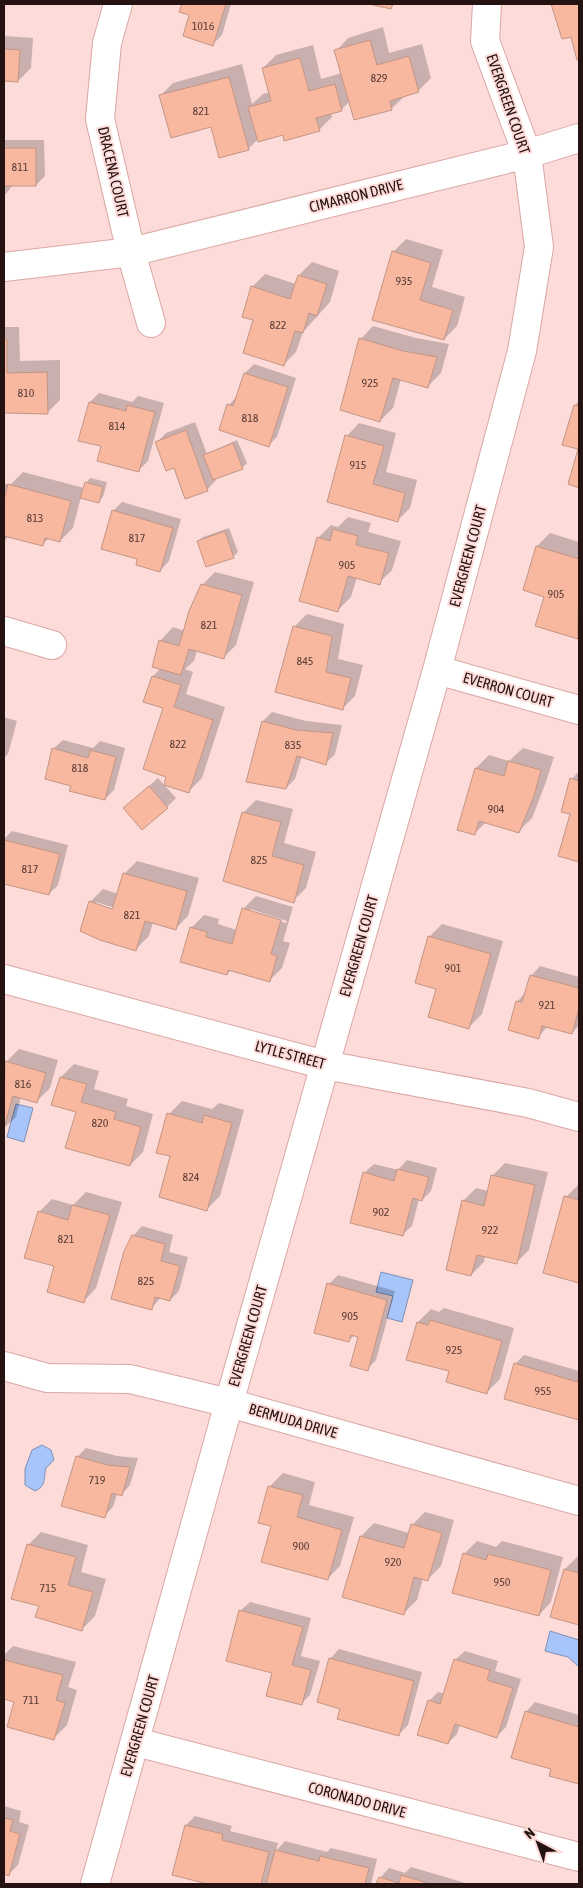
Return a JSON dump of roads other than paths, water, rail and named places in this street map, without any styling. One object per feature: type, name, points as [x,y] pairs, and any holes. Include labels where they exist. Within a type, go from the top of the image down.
[{"type":"street","name":"DRACENA COURT","points":[[118,4],[107,44],[100,119],[131,252]]},
{"type":"street","name":"EVERGREEN COURT","points":[[95,1884],[437,670],[522,351],[539,247],[527,154],[486,40],[487,4]]},
{"type":"street","name":"CIMARRON DRIVE","points":[[4,267],[131,252],[527,154],[579,138]]},
{"type":"street","points":[[131,252],[150,323]]},
{"type":"street","points":[[4,631],[52,645]]},
{"type":"street","name":"EVERRON COURT","points":[[437,670],[579,710]]},
{"type":"street","name":"LYTLE STREET","points":[[4,979],[325,1065],[528,1103],[579,1118]]},
{"type":"street","name":"BERMUDA DRIVE","points":[[4,1366],[47,1378],[130,1379],[229,1403],[579,1501]]},
{"type":"street","name":"CORONADO DRIVE","points":[[136,1742],[579,1857]]},
{"type":"water","points":[[16,1104],[33,1108],[24,1142],[7,1137]]},
{"type":"water","points":[[381,1272],[413,1280],[402,1322],[387,1318],[393,1296],[376,1292]]},
{"type":"water","points":[[42,1445],[51,1450],[54,1460],[46,1468],[43,1484],[35,1491],[25,1485],[25,1469],[32,1450]]},
{"type":"water","points":[[550,1631],[579,1640],[579,1667],[568,1657],[545,1651]]}]
